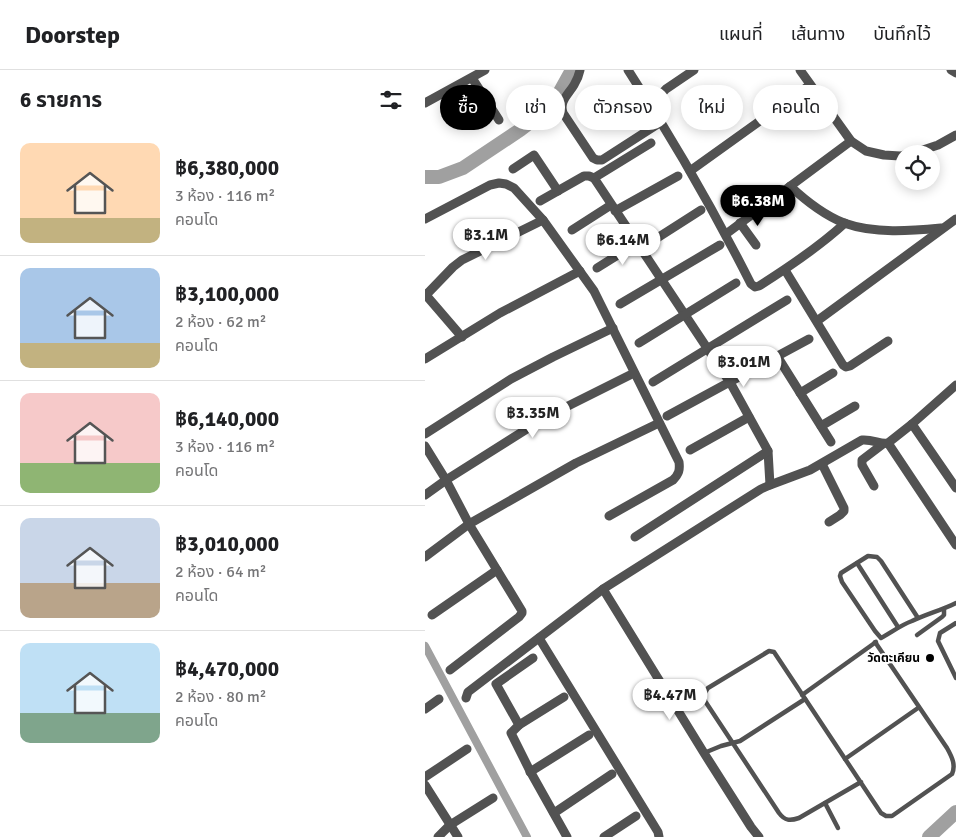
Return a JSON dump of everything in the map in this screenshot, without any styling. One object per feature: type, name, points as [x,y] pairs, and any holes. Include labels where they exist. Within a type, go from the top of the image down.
[{"type":"street","points":[[425,103],[485,70]]},
{"type":"street","points":[[580,70],[574,86],[561,104],[563,113],[593,158],[602,160],[649,130]]},
{"type":"street","points":[[628,70],[638,85]]},
{"type":"street","points":[[671,86],[694,70]]},
{"type":"street","points":[[800,70],[810,85]]},
{"type":"street","points":[[951,70],[956,73]]},
{"type":"street","points":[[472,78],[499,120]]},
{"type":"street","points":[[838,123],[851,141],[866,151],[895,156]]},
{"type":"street","points":[[690,172],[753,126]]},
{"type":"street","points":[[666,130],[751,284],[755,287],[785,270],[829,238],[845,223]]},
{"type":"street","points":[[938,145],[956,135]]},
{"type":"street","points":[[725,234],[851,141]]},
{"type":"street","points":[[594,178],[651,143]]},
{"type":"street","points":[[513,169],[534,156],[558,191]]},
{"type":"street","points":[[540,202],[584,176],[594,178],[729,382],[768,451],[770,485]]},
{"type":"street","points":[[572,230],[678,176]]},
{"type":"street","points":[[425,220],[490,185],[499,182],[506,184],[514,188],[543,220],[594,291],[679,462],[680,469],[673,480],[609,516]]},
{"type":"street","points":[[789,186],[805,200],[845,223],[896,232],[943,227]]},
{"type":"street","points":[[597,268],[701,210]]},
{"type":"street","points":[[817,321],[956,219]]},
{"type":"street","points":[[462,337],[425,295],[462,260],[543,220]]},
{"type":"street","points":[[740,223],[756,245]]},
{"type":"street","points":[[620,304],[719,245]]},
{"type":"street","points":[[425,359],[515,305],[580,270]]},
{"type":"street","points":[[785,270],[843,365],[846,367],[850,366],[888,341]]},
{"type":"street","points":[[639,343],[736,283]]},
{"type":"street","points":[[653,382],[787,300]]},
{"type":"street","points":[[425,434],[511,380],[613,328]]},
{"type":"street","points":[[667,416],[809,339]]},
{"type":"street","points":[[777,356],[831,442]]},
{"type":"street","points":[[425,495],[546,417],[635,373]]},
{"type":"street","points":[[800,393],[833,373]]},
{"type":"street","points":[[874,486],[862,465],[864,458],[912,424],[956,385]]},
{"type":"street","points":[[821,426],[855,406]]},
{"type":"street","points":[[690,450],[749,417]]},
{"type":"street","points":[[425,557],[469,524],[576,463],[659,422]]},
{"type":"street","points":[[912,424],[956,488]]},
{"type":"street","points":[[465,698],[468,692],[603,589],[770,485],[810,470],[862,440],[886,444],[956,545]]},
{"type":"street","points":[[425,446],[446,480],[469,524],[521,609],[522,614],[450,670]]},
{"type":"street","points":[[635,537],[768,451]]},
{"type":"street","points":[[822,464],[845,508],[840,516],[829,522]]},
{"type":"street","points":[[432,615],[497,570]]},
{"type":"street","points":[[603,589],[704,753],[759,837]]},
{"type":"street","points":[[539,638],[658,832],[659,837]]},
{"type":"street","points":[[519,725],[496,684],[533,658]]},
{"type":"street","points":[[564,697],[519,725],[511,733],[567,837]]},
{"type":"street","points":[[425,709],[439,700]]},
{"type":"street","points":[[531,772],[589,735]]},
{"type":"street","points":[[425,777],[467,750]]},
{"type":"street","points":[[553,813],[612,774]]},
{"type":"street","points":[[425,785],[457,837]]},
{"type":"street","points":[[438,837],[450,825],[493,798]]},
{"type":"street","points":[[604,837],[636,816]]},
{"type":"lane","points":[[881,638],[842,582],[840,576],[843,571],[868,556],[877,557],[881,561],[918,618]]},
{"type":"lane","points":[[857,563],[898,627]]},
{"type":"lane","points":[[704,753],[740,741],[804,697],[875,642],[898,627],[956,603]]},
{"type":"lane","points":[[917,635],[942,617],[944,609]]},
{"type":"lane","points":[[956,623],[941,633],[938,641],[956,678]]},
{"type":"lane","points":[[861,782],[799,818],[787,820],[779,813],[705,701],[703,694],[708,688],[769,651],[772,651],[775,653],[861,782],[881,813],[886,816],[892,816],[952,774],[956,767],[875,642]]},
{"type":"lane","points":[[845,758],[918,708]]},
{"type":"lane","points":[[825,803],[838,828]]},
{"type":"waterway","points":[[425,177],[439,177],[463,168],[520,130],[550,107],[572,70]]},
{"type":"waterway","points":[[425,646],[527,837]]},
{"type":"waterway","points":[[929,837],[956,812]]},
{"type":"place","name":"วัดตะเคียน","points":[[930,658]]}]
